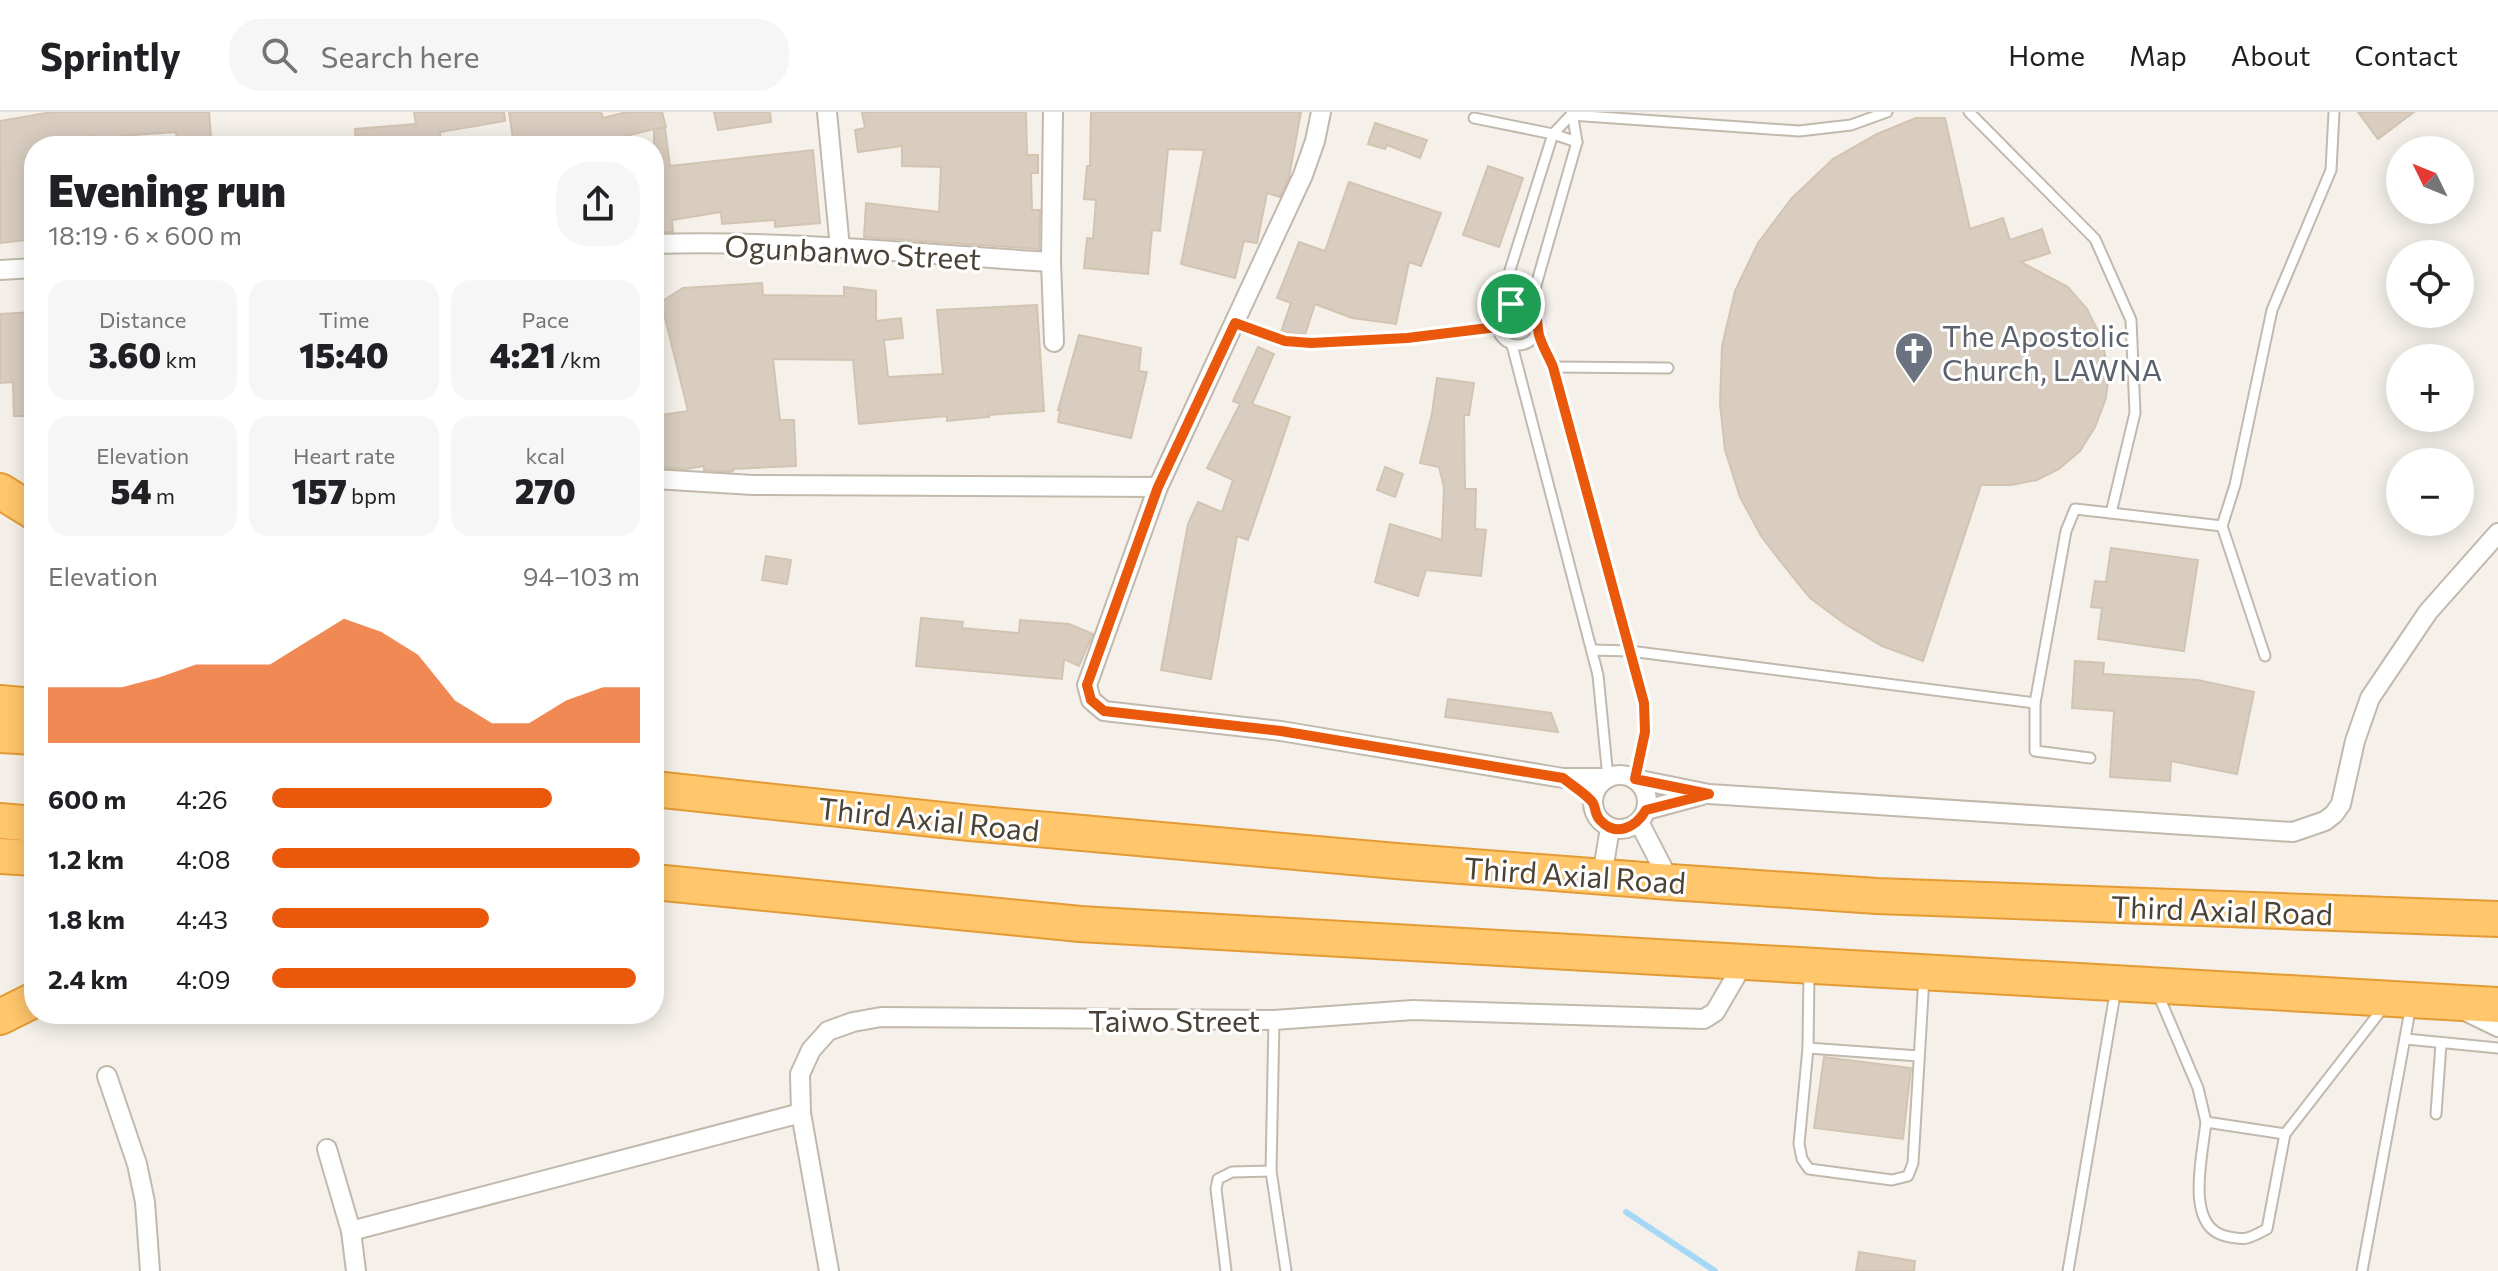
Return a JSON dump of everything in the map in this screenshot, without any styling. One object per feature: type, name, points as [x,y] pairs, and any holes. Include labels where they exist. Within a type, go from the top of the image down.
[{"type":"highway","points":[[0,491],[24,506]]},
{"type":"highway","points":[[0,703],[24,705]]},
{"type":"highway","points":[[0,735],[24,736]]},
{"type":"highway","name":"Third Axial Road","points":[[664,789],[1017,827],[1670,882],[1877,896],[2498,919]]},
{"type":"highway","points":[[0,821],[24,823]]},
{"type":"highway","points":[[0,856],[24,857]]},
{"type":"highway","points":[[664,883],[1080,924],[2498,1005]]},
{"type":"highway","points":[[664,894],[760,891]]},
{"type":"highway","points":[[0,1017],[24,1005]]},
{"type":"street","points":[[827,112],[840,248]]},
{"type":"street","points":[[1053,112],[1051,262],[1054,342]]},
{"type":"street","points":[[1321,112],[1303,175],[1158,487],[1087,685],[1091,700],[1104,711],[1281,731],[1563,778],[1626,775],[1709,794],[2293,832],[2325,821],[2341,804],[2351,752],[2370,698],[2428,612],[2498,533]]},
{"type":"street","name":"Ogunbanwo Street","points":[[664,244],[840,248],[1051,262]]},
{"type":"street","points":[[0,270],[24,269]]},
{"type":"street","points":[[664,480],[753,485],[1158,487]]},
{"type":"street","points":[[1563,778],[1593,802]]},
{"type":"street","points":[[1608,778],[1600,784],[1593,802],[1595,813],[1610,828],[1631,828],[1643,816],[1709,794]]},
{"type":"street","points":[[1635,779],[1647,796],[1643,816],[1670,882]]},
{"type":"street","points":[[1602,876],[1610,828]]},
{"type":"street","name":"Taiwo Street","points":[[829,1271],[801,1113],[800,1074],[811,1050],[828,1031],[853,1022],[881,1017],[1274,1020],[1413,1010],[1704,1019],[1715,1012],[1743,964]]},
{"type":"street","points":[[2451,1004],[2498,1027]]},
{"type":"street","points":[[107,1076],[137,1164],[145,1202],[150,1271]]},
{"type":"street","points":[[351,1231],[801,1113]]},
{"type":"street","points":[[327,1149],[351,1231],[356,1271]]},
{"type":"lane","points":[[1572,114],[1799,131],[1851,125],[1887,112]]},
{"type":"lane","points":[[1969,112],[2095,239],[2131,320],[2135,413],[2111,513]]},
{"type":"lane","points":[[2265,656],[2222,526],[2235,485],[2272,310],[2331,170],[2334,112]]},
{"type":"lane","points":[[1503,309],[1521,303],[1537,313],[1540,323],[1532,341],[1512,345],[1499,335],[1498,317],[1503,309],[1510,270],[1553,134],[1572,114]]},
{"type":"lane","points":[[1530,306],[1577,142],[1572,114]]},
{"type":"lane","points":[[1474,118],[1577,142]]},
{"type":"lane","points":[[1235,323],[1285,341],[1311,343],[1407,338],[1497,327]]},
{"type":"lane","points":[[1538,332],[1553,367],[1644,703],[1645,732],[1635,779]]},
{"type":"lane","points":[[1512,345],[1598,675],[1608,778]]},
{"type":"lane","points":[[1553,367],[1668,368]]},
{"type":"lane","points":[[2090,758],[2035,751],[2035,703],[2066,531],[2075,509],[2222,526]]},
{"type":"lane","points":[[1592,650],[1630,651],[2035,703]]},
{"type":"lane","points":[[1809,968],[1808,1048],[1799,1144],[1802,1159],[1809,1169],[1892,1180],[1908,1176],[1913,1163],[1924,974]]},
{"type":"lane","points":[[2068,1271],[2117,985]]},
{"type":"lane","points":[[2155,987],[2198,1088],[2206,1122],[2199,1201],[2204,1221],[2218,1234],[2244,1240],[2267,1229],[2285,1134],[2400,1001]]},
{"type":"lane","points":[[2362,1271],[2406,1039],[2400,1001]]},
{"type":"lane","points":[[1274,1020],[1271,1171],[1286,1271]]},
{"type":"lane","points":[[2406,1039],[2498,1048]]},
{"type":"lane","points":[[2436,1114],[2441,1044]]},
{"type":"lane","points":[[1808,1048],[1919,1056]]},
{"type":"lane","points":[[2206,1122],[2285,1134]]},
{"type":"lane","points":[[1226,1271],[1216,1189],[1218,1179],[1232,1172],[1271,1171]]},
{"type":"building","points":[[52,112],[209,112],[211,136],[176,136],[176,132],[119,136],[24,136],[24,240],[0,243],[0,121]]},
{"type":"building","points":[[414,112],[504,112],[505,121],[440,132],[440,136],[355,136],[355,129],[416,124]]},
{"type":"building","points":[[509,112],[601,112],[603,118],[627,112],[662,112],[666,127],[656,129],[665,128],[670,166],[813,150],[820,223],[775,227],[775,220],[722,224],[721,212],[672,220],[673,232],[664,232],[664,136],[654,136],[654,129],[626,136],[513,136]]},
{"type":"building","points":[[714,112],[770,112],[771,122],[718,130]]},
{"type":"building","points":[[862,112],[1026,112],[1027,155],[1038,155],[1038,173],[1031,173],[1032,210],[1040,210],[1039,249],[864,237],[866,203],[939,212],[941,167],[902,166],[902,146],[858,152],[855,130],[865,128]]},
{"type":"building","points":[[1091,112],[1301,112],[1289,177],[1280,197],[1267,193],[1257,243],[1244,241],[1235,278],[1181,264],[1204,150],[1168,149],[1160,231],[1152,230],[1148,274],[1084,268],[1087,238],[1093,239],[1096,200],[1084,199],[1087,166],[1090,166]]},
{"type":"building","points":[[2358,112],[2414,112],[2378,139]]},
{"type":"building","name":"The Apostolic Church, LAWNA","points":[[1916,118],[1945,118],[1970,229],[2003,218],[2010,240],[2042,229],[2050,253],[2021,262],[2068,287],[2087,309],[2101,337],[2109,372],[2106,398],[2095,427],[2080,451],[2059,469],[2037,480],[2011,485],[1981,485],[1923,661],[1882,646],[1845,624],[1810,598],[1784,566],[1761,536],[1740,497],[1725,450],[1720,404],[1722,346],[1735,291],[1758,243],[1791,199],[1833,159],[1877,134]]},
{"type":"building","points":[[1375,123],[1427,140],[1420,158],[1387,145],[1385,149],[1368,144]]},
{"type":"building","points":[[1488,166],[1523,178],[1499,247],[1463,235]]},
{"type":"building","points":[[1349,182],[1441,213],[1421,266],[1409,262],[1396,324],[1352,318],[1315,304],[1305,335],[1281,332],[1291,303],[1277,298],[1299,242],[1325,251]]},
{"type":"building","points":[[762,283],[763,295],[844,296],[844,287],[876,291],[876,321],[901,318],[903,338],[884,340],[888,377],[943,374],[937,310],[1037,305],[1044,411],[947,421],[947,416],[859,424],[853,360],[773,359],[780,420],[794,420],[796,466],[733,469],[729,472],[704,470],[704,466],[664,468],[664,415],[688,411],[664,314],[664,300],[683,288]]},
{"type":"building","points":[[24,313],[24,416],[14,416],[13,382],[0,383],[0,314]]},
{"type":"building","points":[[1079,335],[1141,348],[1139,371],[1147,372],[1131,438],[1058,422],[1058,410]]},
{"type":"building","points":[[1258,347],[1274,354],[1252,404],[1290,417],[1248,540],[1237,536],[1211,679],[1161,670],[1188,524],[1198,502],[1222,512],[1233,480],[1207,468],[1240,404],[1233,401]]},
{"type":"building","points":[[1437,378],[1474,383],[1469,415],[1464,415],[1465,489],[1476,489],[1475,529],[1486,530],[1481,576],[1426,570],[1418,596],[1375,582],[1390,524],[1442,540],[1444,487],[1439,467],[1420,463]]},
{"type":"building","points":[[1385,467],[1403,474],[1395,497],[1377,490]]},
{"type":"building","points":[[2111,548],[2198,560],[2184,651],[2098,639],[2102,608],[2091,607],[2095,581],[2106,582]]},
{"type":"building","points":[[766,556],[791,560],[787,584],[762,580]]},
{"type":"building","points":[[921,618],[963,622],[962,628],[1019,633],[1020,620],[1069,624],[1093,634],[1079,666],[1064,659],[1062,679],[916,666]]},
{"type":"building","points":[[2075,661],[2104,663],[2103,674],[2198,680],[2254,692],[2237,774],[2171,761],[2170,781],[2110,777],[2114,711],[2072,708]]},
{"type":"building","points":[[1448,699],[1551,713],[1558,732],[1445,717]]},
{"type":"building","points":[[1824,1057],[1911,1068],[1903,1139],[1814,1128]]},
{"type":"building","points":[[1859,1252],[1915,1261],[1914,1271],[1856,1271]]},
{"type":"waterway","points":[[1626,1212],[1715,1271]]},
{"type":"place","name":"The Apostolic Church, LAWNA","points":[[1914,385]]},
{"type":"route","points":[[1511,304],[1530,306],[1537,313],[1540,323],[1538,332],[1553,367],[1644,703],[1645,732],[1635,779],[1709,794],[1646,810],[1639,822],[1631,828],[1620,830],[1601,822],[1593,802],[1563,778],[1281,731],[1104,711],[1091,700],[1087,685],[1158,487],[1235,323],[1285,341],[1311,343],[1407,338],[1497,327],[1498,317],[1511,304]]}]
